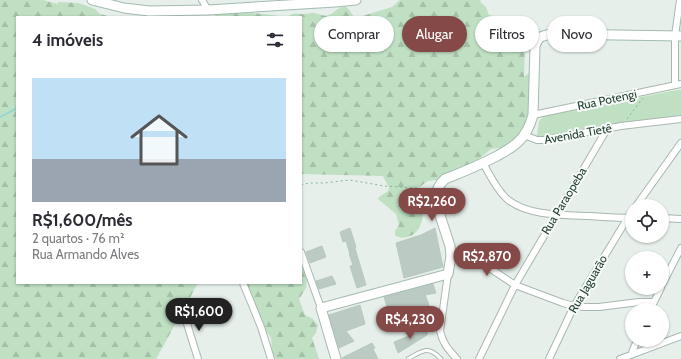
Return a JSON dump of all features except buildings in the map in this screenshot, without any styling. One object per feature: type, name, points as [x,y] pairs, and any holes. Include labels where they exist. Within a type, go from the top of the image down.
[{"type":"street","points":[[92,0],[124,8],[149,11],[208,10],[267,3],[356,0]]},
{"type":"street","points":[[202,0],[208,10]]},
{"type":"street","points":[[678,85],[680,0]]},
{"type":"street","points":[[457,359],[446,346],[440,331],[451,256],[450,246],[436,203],[437,189],[445,179],[483,163],[509,149],[524,135],[531,123],[533,115],[536,41],[544,35],[551,34],[678,36]]},
{"type":"street","name":"Rua Potengi","points":[[533,115],[678,85]]},
{"type":"street","name":"Avenida Tietê","points":[[524,135],[537,140],[544,140],[621,126],[681,119]]},
{"type":"street","name":"Rua Paraopeba","points":[[479,359],[514,285],[607,129]]},
{"type":"street","points":[[641,199],[681,143]]},
{"type":"street","points":[[483,163],[501,192],[518,206],[532,211],[556,215],[625,218]]},
{"type":"street","points":[[669,218],[681,218]]},
{"type":"street","name":"Rua Jaguarão","points":[[549,359],[574,306],[625,226]]},
{"type":"street","points":[[669,271],[681,248]]},
{"type":"street","points":[[451,256],[460,253],[470,255],[514,285],[574,306],[599,307],[639,302],[654,302],[657,295]]},
{"type":"street","points":[[302,255],[321,308],[336,359]]},
{"type":"street","points":[[321,308],[448,274]]},
{"type":"street","points":[[243,284],[261,326],[271,359]]},
{"type":"street","points":[[183,311],[198,359]]},
{"type":"street","points":[[620,359],[681,336]]},
{"type":"street","points":[[631,355],[634,347]]},
{"type":"lane","points":[[408,359],[427,350],[436,354],[441,359]]},
{"type":"path","points":[[621,126],[648,91]]},
{"type":"path","points":[[302,185],[350,180],[384,186],[437,189]]},
{"type":"green space","points":[[0,0],[43,0],[58,4],[58,2],[78,3],[95,9],[100,14],[108,16],[16,16],[16,284],[197,284],[156,359],[0,359]]},
{"type":"green space","points":[[400,0],[481,0],[480,2],[486,7],[489,15],[494,16],[475,16],[475,52],[525,52],[524,77],[530,72],[533,112],[525,131],[511,146],[491,149],[475,162],[450,178],[428,181],[414,191],[421,199],[423,209],[422,220],[415,233],[402,238],[395,235],[395,231],[399,225],[396,214],[378,199],[388,191],[389,188],[383,176],[302,174],[302,16],[289,16],[295,14],[312,13],[324,16],[314,16],[314,52],[394,52],[394,16],[363,16],[392,7]]},
{"type":"green space","points":[[340,8],[347,8],[353,16],[327,16]]},
{"type":"green space","points":[[233,12],[279,16],[214,16]]},
{"type":"green space","points":[[681,90],[681,115],[604,126],[540,138],[537,136],[539,121],[544,116]]},
{"type":"green space","points":[[302,259],[308,272],[306,288],[299,299],[305,315],[313,319],[318,325],[316,333],[312,338],[319,359],[273,359],[271,338],[262,325],[242,284],[302,284]]},
{"type":"waterway","points":[[0,117],[16,109]]}]
